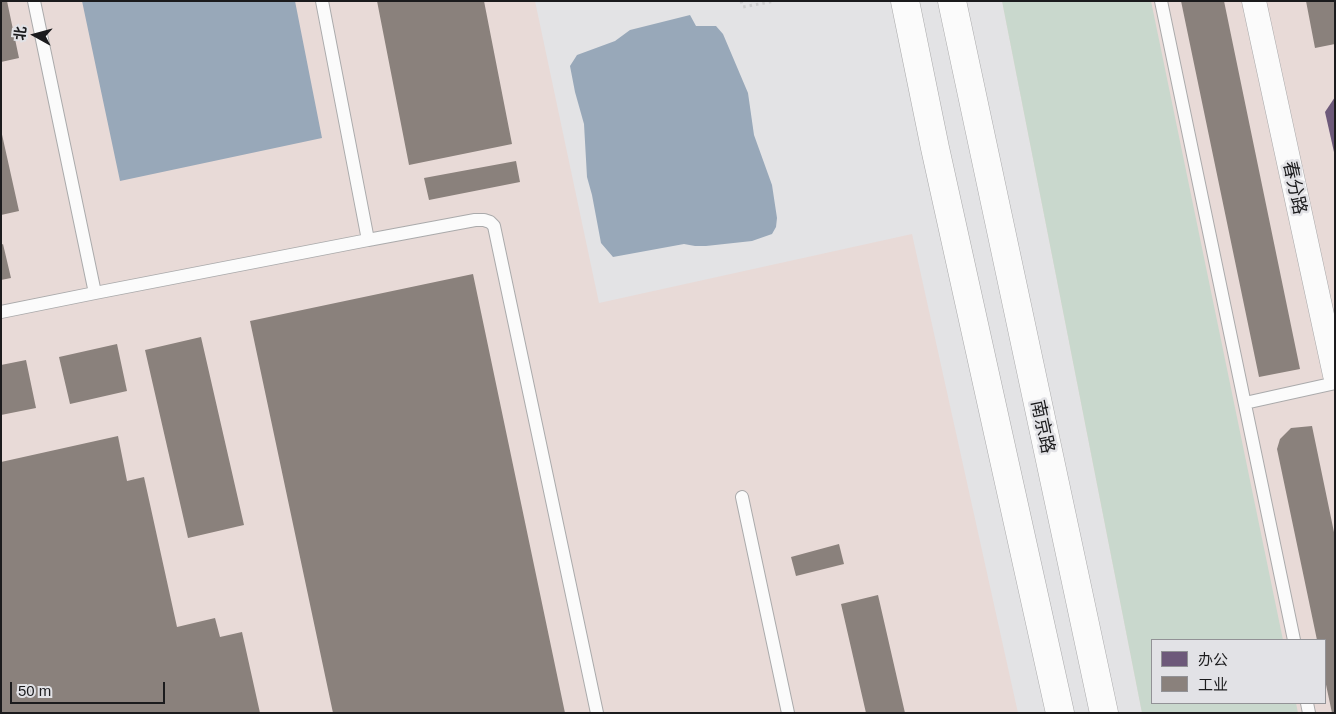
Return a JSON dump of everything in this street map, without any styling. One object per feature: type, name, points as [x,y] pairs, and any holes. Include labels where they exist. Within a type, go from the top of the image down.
[{"type":"main road","points":[[905,1],[935,148],[1060,713]]},
{"type":"main road","name":"南京路","points":[[952,1],[1104,713]]},
{"type":"street","name":"春分路","points":[[1254,1],[1335,375]]},
{"type":"lane","points":[[34,1],[95,293]]},
{"type":"lane","points":[[322,1],[368,240]]},
{"type":"lane","points":[[1161,1],[1294,639]]},
{"type":"lane","points":[[1,312],[474,220],[490,222],[494,226],[597,713]]},
{"type":"lane","points":[[1245,402],[1335,383]]},
{"type":"lane","points":[[742,497],[788,713]]},
{"type":"path","points":[[741,1],[743,7],[775,1]]},
{"type":"shaded area","points":[[1,1],[535,1],[599,303],[912,234],[1018,713],[1,713]]},
{"type":"shaded area","points":[[1002,1],[1335,1],[1335,713],[1142,713]]},
{"type":"shaded area","points":[[1002,1],[1151,1],[1283,639],[1151,639],[1151,704],[1296,704],[1298,713],[1142,713]]},
{"type":"water","points":[[82,1],[295,1],[322,138],[120,181]]},
{"type":"water","points":[[690,15],[696,26],[716,26],[723,34],[748,93],[754,135],[772,185],[777,218],[776,227],[772,234],[752,241],[706,246],[684,244],[613,257],[601,243],[587,177],[584,124],[570,66],[577,55],[615,41],[630,30]]},
{"type":"building: 办公","points":[[1335,97],[1335,152],[1334,152],[1325,112]]},
{"type":"building: 工业","points":[[1,1],[7,1],[19,58],[1,62]]},
{"type":"building: 工业","points":[[377,1],[484,1],[512,144],[409,165]]},
{"type":"building: 工业","points":[[1181,1],[1224,1],[1300,369],[1259,377]]},
{"type":"building: 工业","points":[[1306,1],[1335,1],[1335,44],[1315,48]]},
{"type":"building: 工业","points":[[1,130],[19,211],[1,215]]},
{"type":"building: 工业","points":[[516,161],[520,182],[429,200],[424,178]]},
{"type":"building: 工业","points":[[3,244],[11,278],[1,280],[1,245]]},
{"type":"building: 工业","points":[[473,274],[565,713],[333,713],[250,321]]},
{"type":"building: 工业","points":[[201,337],[244,525],[188,538],[145,350]]},
{"type":"building: 工业","points":[[117,344],[127,391],[70,404],[59,357]]},
{"type":"building: 工业","points":[[26,360],[36,408],[1,415],[1,365]]},
{"type":"building: 工业","points":[[1312,426],[1335,537],[1335,713],[1332,713],[1326,685],[1326,639],[1317,639],[1277,449],[1280,439],[1291,428]]},
{"type":"building: 工业","points":[[118,436],[127,481],[144,477],[177,627],[215,618],[220,637],[242,632],[260,713],[1,713],[1,462]]},
{"type":"building: 工业","points":[[839,544],[844,564],[796,576],[791,557]]},
{"type":"building: 工业","points":[[878,595],[905,713],[866,713],[841,604]]}]
